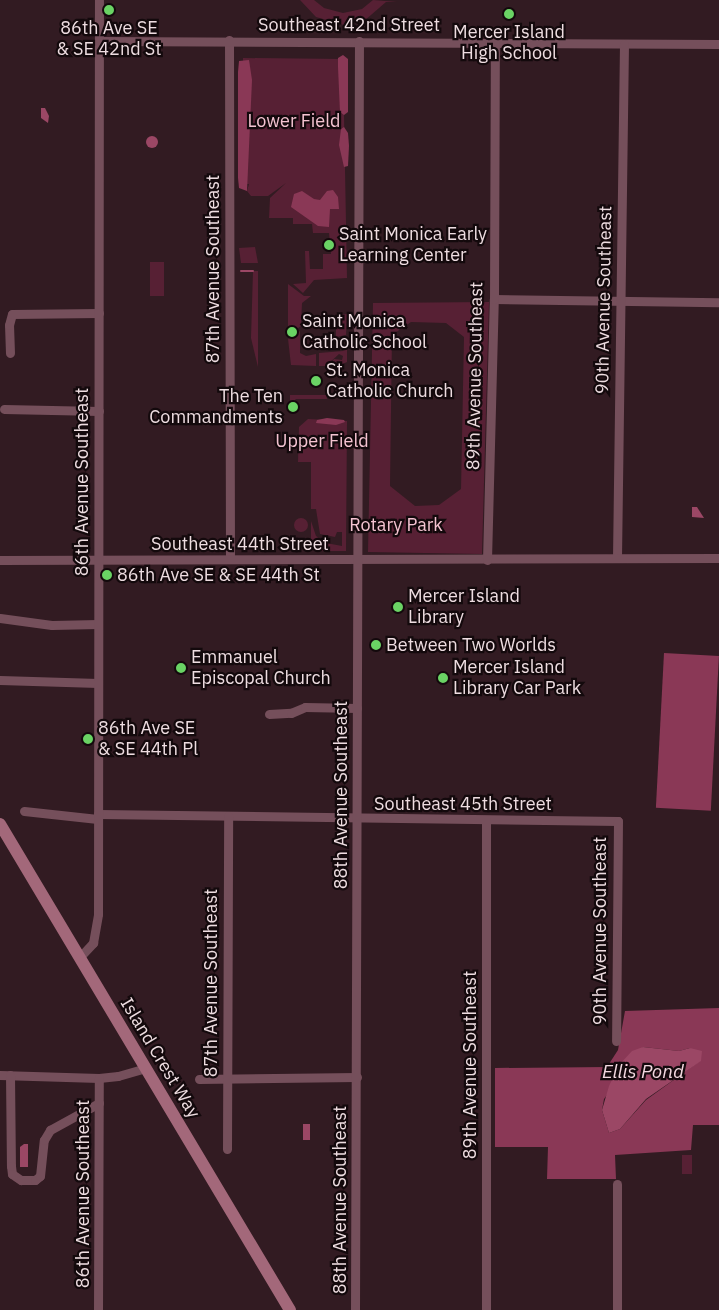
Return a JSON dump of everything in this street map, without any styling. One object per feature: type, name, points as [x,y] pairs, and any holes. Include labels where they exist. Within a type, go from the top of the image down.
[{"type":"main road","name":"Island Crest Way","points":[[0,824],[290,1310]]},
{"type":"street","name":"86th Avenue Southeast","points":[[80,958],[88,951],[97,929],[99,0]]},
{"type":"street","name":"87th Avenue Southeast","points":[[229,40],[230,559]]},
{"type":"street","name":"Southeast 42nd Street","points":[[99,41],[359,40],[719,44]]},
{"type":"street","name":"88th Avenue Southeast","points":[[355,1310],[359,40]]},
{"type":"street","name":"89th Avenue Southeast","points":[[487,560],[494,299],[495,42]]},
{"type":"street","name":"90th Avenue Southeast","points":[[617,558],[624,44]]},
{"type":"street","points":[[494,299],[719,302]]},
{"type":"street","points":[[10,353],[9,325],[12,314],[99,313]]},
{"type":"street","points":[[4,410],[99,411]]},
{"type":"street","name":"Southeast 44th Street","points":[[0,560],[719,558]]},
{"type":"street","points":[[0,618],[52,625],[98,624]]},
{"type":"street","points":[[0,680],[98,683]]},
{"type":"street","points":[[269,714],[291,713],[305,707],[357,708]]},
{"type":"street","name":"Southeast 45th Street","points":[[24,811],[98,816],[618,821]]},
{"type":"street","name":"87th Avenue Southeast","points":[[227,1149],[228,816]]},
{"type":"street","name":"89th Avenue Southeast","points":[[486,820],[486,1310]]},
{"type":"street","name":"90th Avenue Southeast","points":[[616,1041],[618,821]]},
{"type":"street","points":[[0,1075],[99,1078],[118,1076],[146,1068]]},
{"type":"street","points":[[10,1075],[11,1166],[12,1174],[21,1180],[36,1180],[40,1176],[44,1140],[50,1130],[99,1103]]},
{"type":"street","points":[[199,1079],[357,1077]]},
{"type":"street","name":"86th Avenue Southeast","points":[[98,1310],[99,1078]]},
{"type":"street","points":[[617,1184],[617,1310]]},
{"type":"green space","points":[[300,0],[314,0],[324,8],[343,13],[362,9],[373,0],[397,2],[386,2],[364,21],[344,25],[316,17]]},
{"type":"green space","name":"Lower Field","points":[[243,58],[343,59],[347,278],[314,280],[303,293],[293,284],[306,283],[305,251],[309,251],[310,269],[323,269],[323,254],[331,254],[329,233],[313,233],[312,224],[293,224],[293,218],[269,218],[270,198],[286,183],[268,196],[251,196],[247,191],[249,184],[244,184]]},
{"type":"green space","points":[[255,247],[258,263],[241,263],[239,248]]},
{"type":"green space","points":[[150,262],[164,262],[164,296],[150,296]]},
{"type":"green space","points":[[253,271],[258,271],[258,367],[251,338]]},
{"type":"green space","points":[[288,284],[304,296],[311,296],[302,303],[301,326],[288,335]]},
{"type":"green space","name":"Rotary Park","points":[[489,302],[482,554],[368,552],[373,303]],"holes":[[[411,322],[446,323],[464,337],[461,489],[439,505],[415,506],[390,486],[392,335]]]},
{"type":"green space","points":[[347,314],[346,335],[336,337],[336,315]]},
{"type":"green space","points":[[300,331],[300,353],[306,356],[316,354],[316,366],[291,365],[288,339]]},
{"type":"green space","points":[[347,347],[347,362],[338,366],[335,377],[330,377],[328,367],[334,359],[342,360],[343,356],[339,354],[326,366],[319,366],[319,353],[343,351]]},
{"type":"green space","points":[[326,392],[327,399],[296,399],[290,405],[290,395],[326,395]]},
{"type":"green space","name":"Upper Field","points":[[308,419],[347,421],[346,551],[315,551],[311,548],[311,521],[316,536],[326,543],[342,546],[342,532],[337,532],[335,537],[320,534],[316,509],[311,509],[311,462],[298,462],[299,427]]},
{"type":"green space","points":[[301,518],[306,520],[308,525],[306,530],[301,532],[296,530],[294,525],[296,520]]},
{"type":"green space","points":[[682,1155],[692,1155],[692,1174],[682,1174]]},
{"type":"shaded area","points":[[343,55],[348,59],[348,112],[344,115],[340,112],[338,67],[338,58]]},
{"type":"shaded area","points":[[249,60],[252,80],[247,191],[239,188],[238,178],[238,72],[239,61]]},
{"type":"shaded area","points":[[344,127],[348,133],[349,146],[348,166],[344,167],[339,145],[341,129]]},
{"type":"shaded area","points":[[333,190],[338,197],[339,209],[330,209],[329,227],[318,226],[291,207],[294,194],[302,191],[314,199],[320,200],[327,191]]},
{"type":"shaded area","points":[[327,418],[344,420],[345,422],[336,425],[316,423],[317,420]]},
{"type":"shaded area","points":[[664,653],[719,656],[711,811],[656,808]]},
{"type":"shaded area","points":[[719,1008],[719,1125],[693,1125],[691,1150],[615,1155],[616,1179],[547,1179],[548,1147],[495,1147],[495,1068],[607,1067],[618,1050],[625,1011]],"holes":[[[643,1047],[679,1051],[690,1048],[700,1061],[646,1100],[620,1129],[609,1133],[602,1110],[604,1099]]]},
{"type":"water","points":[[41,108],[45,108],[49,116],[48,123],[41,118]]},
{"type":"water","points":[[150,136],[154,136],[158,142],[154,148],[150,148],[146,144],[146,140]]},
{"type":"water","points":[[692,507],[697,507],[704,518],[692,517]]},
{"type":"water","name":"Ellis Pond","points":[[643,1047],[679,1051],[690,1048],[702,1051],[701,1061],[646,1099],[620,1129],[609,1133],[602,1110],[609,1086],[619,1065],[632,1051]]},
{"type":"water","points":[[303,1124],[310,1124],[310,1140],[303,1140]]},
{"type":"water","points":[[28,1144],[28,1167],[20,1167],[20,1147]]},
{"type":"waterway","points":[[241,271],[253,271]]},
{"type":"place","name":"86th Ave SE & SE 42nd St","points":[[109,10]]},
{"type":"place","name":"Mercer Island High School","points":[[509,14]]},
{"type":"place","name":"Saint Monica Early Learning Center","points":[[329,245]]},
{"type":"place","name":"Saint Monica Catholic School","points":[[292,332]]},
{"type":"place","name":"St. Monica Catholic Church","points":[[316,381]]},
{"type":"place","name":"The Ten Commandments","points":[[293,407]]},
{"type":"place","name":"86th Ave SE & SE 44th St","points":[[107,575]]},
{"type":"place","name":"Mercer Island Library","points":[[398,607]]},
{"type":"place","name":"Between Two Worlds","points":[[376,645]]},
{"type":"place","name":"Emmanuel Episcopal Church","points":[[181,668]]},
{"type":"place","name":"Mercer Island Library Car Park","points":[[443,678]]},
{"type":"place","name":"86th Ave SE & SE 44th Pl","points":[[88,739]]}]
